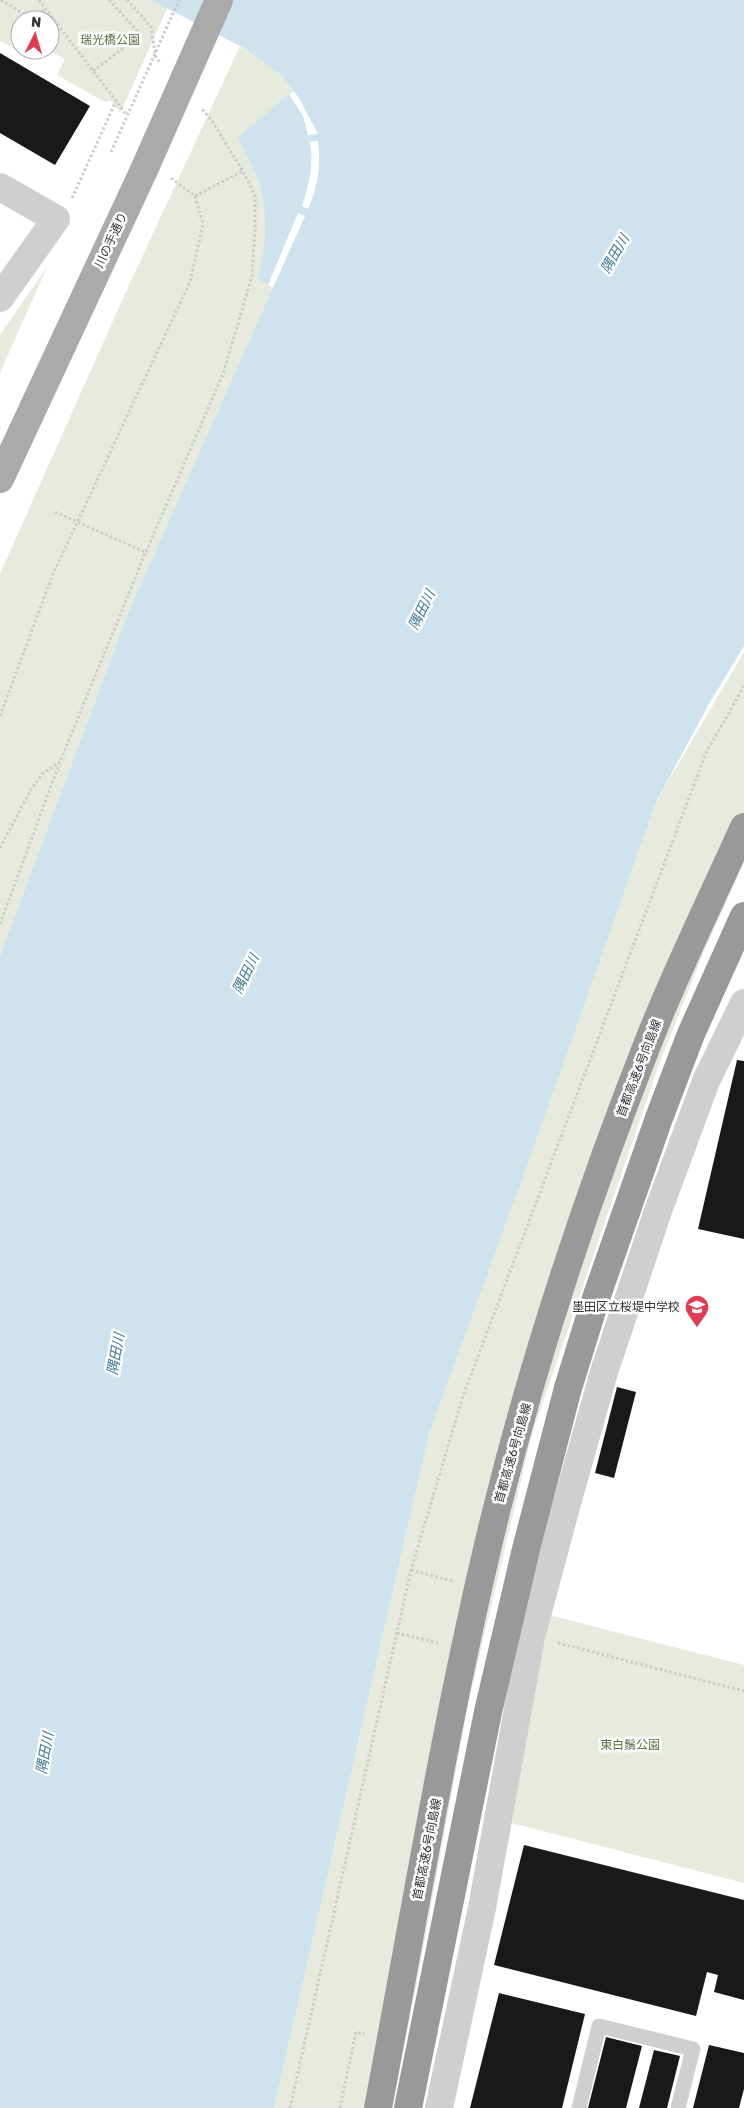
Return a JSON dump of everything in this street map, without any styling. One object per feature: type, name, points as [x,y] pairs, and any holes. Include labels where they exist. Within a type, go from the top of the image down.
[{"type":"highway","name":"首都高速6号向島線","points":[[378,2108],[454,1705],[497,1507],[546,1336],[606,1154],[652,1032],[744,827]]},
{"type":"highway","points":[[408,2108],[488,1712],[526,1549],[568,1388],[594,1304],[659,1118],[691,1034],[744,916]]},
{"type":"main road","name":"川の手通り","points":[[0,479],[156,174],[219,0]]},
{"type":"street","points":[[0,187],[56,219],[0,298]]},
{"type":"street","points":[[439,2108],[482,1908],[531,1637],[604,1372],[658,1211],[706,1081],[744,1003]]},
{"type":"lane","points":[[579,2108],[599,2026],[693,2049],[678,2108]]},
{"type":"path","points":[[1,0],[18,10]]},
{"type":"path","points":[[39,0],[126,114]]},
{"type":"path","points":[[93,71],[141,35],[111,0]]},
{"type":"path","points":[[127,0],[141,16]]},
{"type":"path","points":[[111,152],[126,114],[179,0]]},
{"type":"path","points":[[56,219],[63,216],[116,101]]},
{"type":"path","points":[[0,924],[60,762],[146,552],[223,374],[252,276],[255,196],[243,171],[212,121]]},
{"type":"path","points":[[195,196],[243,171]]},
{"type":"path","points":[[0,716],[52,574],[190,282],[203,224],[195,196],[180,183],[156,174]]},
{"type":"path","points":[[54,512],[146,552]]},
{"type":"path","points":[[290,2108],[411,1570],[463,1396],[706,753],[744,686]]},
{"type":"path","points":[[0,848],[30,791],[43,773],[60,762]]},
{"type":"path","points":[[411,1570],[459,1583]]},
{"type":"path","points":[[397,1633],[446,1645]]},
{"type":"path","points":[[531,1637],[744,1691]]},
{"type":"path","points":[[340,2108],[356,2032],[371,2036]]},
{"type":"green space","name":"瑞光橋公園","points":[[0,0],[171,0],[120,113],[110,100],[108,102],[103,101],[57,75],[65,59],[60,56],[60,10],[10,10],[10,46],[0,41]]},
{"type":"green space","points":[[240,46],[281,75],[294,91],[237,138],[256,175],[263,198],[265,233],[257,279],[274,288],[128,613],[0,956],[0,574],[124,296]]},
{"type":"green space","points":[[47,267],[0,373],[0,335]]},
{"type":"green space","points":[[744,652],[744,862],[705,949],[661,1059],[532,1434],[468,1704],[415,1992],[391,2108],[274,2108],[429,1434],[656,802]]},
{"type":"green space","name":"東白鬚公園","points":[[549,1615],[744,1665],[744,1883],[508,1822]]},
{"type":"water","name":"隅田川","points":[[151,0],[744,0],[744,646],[710,702],[656,802],[429,1434],[274,2108],[0,2108],[0,956],[128,613],[305,216],[298,213],[268,285],[257,279],[265,233],[263,198],[256,175],[237,138],[289,94],[303,116],[308,135],[318,134],[299,98],[281,75],[242,47]],"holes":[[[318,141],[316,184],[308,209],[302,206],[310,175],[310,142]]]},
{"type":"building","points":[[0,53],[90,106],[55,165],[0,133]]},
{"type":"building","points":[[737,1060],[744,1061],[744,1239],[698,1229]]},
{"type":"building","points":[[617,1387],[636,1392],[614,1478],[595,1473]]},
{"type":"building","points":[[524,1845],[744,1900],[744,2000],[714,1992],[718,1975],[707,1972],[696,2016],[494,1965]]},
{"type":"building","points":[[499,1993],[585,2014],[562,2108],[470,2108]]},
{"type":"building","points":[[606,2037],[642,2046],[626,2108],[588,2108]]},
{"type":"building","points":[[709,2045],[744,2053],[744,2089],[739,2108],[693,2108]]},
{"type":"building","points":[[654,2050],[680,2056],[667,2108],[639,2108]]},
{"type":"place","name":"墨田区立桜堤中学校","points":[[697,1328]]}]
